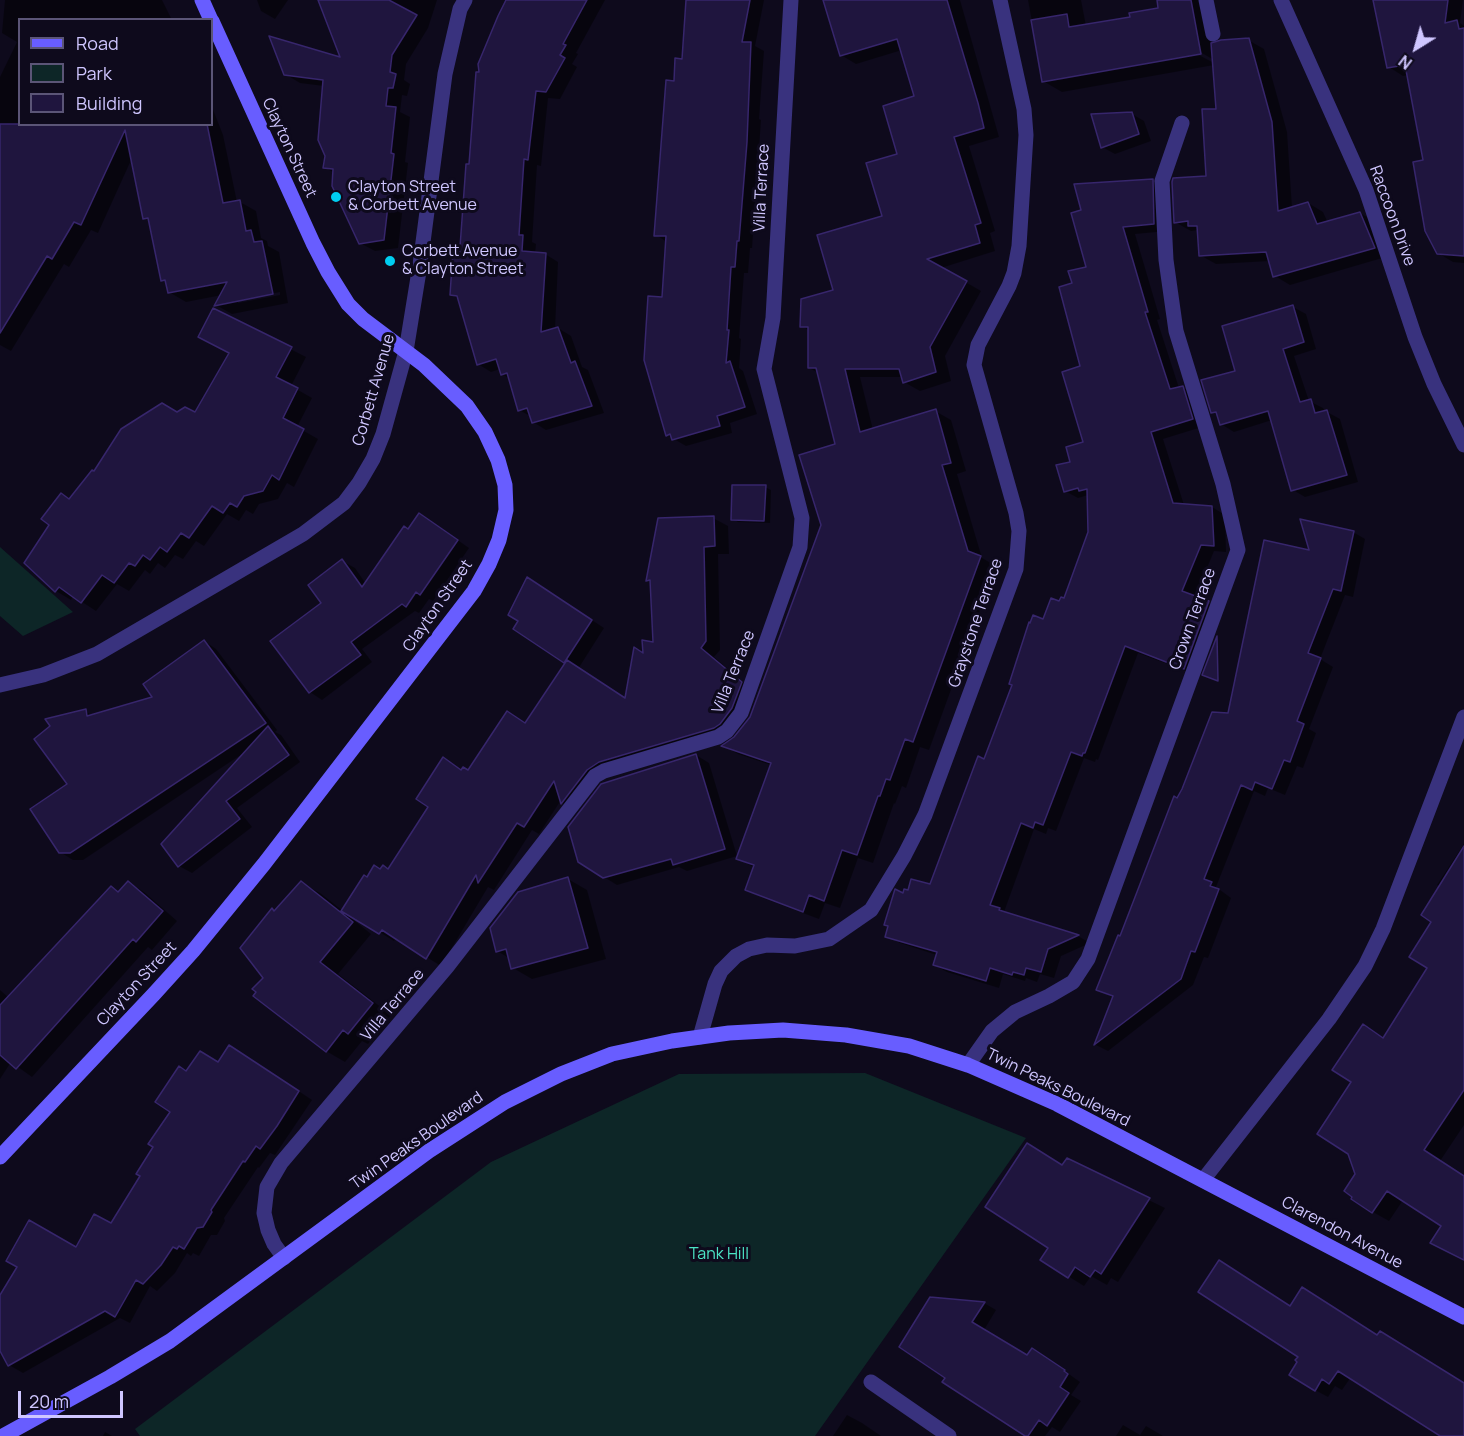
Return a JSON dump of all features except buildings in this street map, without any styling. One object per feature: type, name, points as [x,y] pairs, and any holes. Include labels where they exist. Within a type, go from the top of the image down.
[{"type":"main road","name":"Clayton Street","points":[[202,0],[210,18]]},
{"type":"main road","name":"Clayton Street","points":[[0,1156],[154,994],[227,910],[474,591],[499,540],[506,510],[505,485],[498,460],[485,432],[467,406],[443,381],[363,319],[348,304],[328,272],[213,24]]},
{"type":"main road","name":"Twin Peaks Boulevard","points":[[3,1436],[141,1360],[194,1324],[444,1140],[505,1102],[561,1074],[612,1054],[641,1047],[700,1037],[783,1030],[813,1031],[909,1046],[968,1065],[1029,1090],[1203,1180]]},
{"type":"main road","name":"Clarendon Avenue","points":[[1203,1180],[1464,1317]]},
{"type":"street","name":"Corbett Avenue","points":[[0,685],[43,675],[97,654],[303,534],[344,504],[373,459],[383,434],[406,351],[419,274],[446,74],[457,20],[465,0]]},
{"type":"street","name":"Villa Terrace","points":[[284,1258],[274,1244],[264,1213],[267,1186],[277,1169],[421,1000],[595,776],[604,771],[718,737],[727,731],[741,712],[800,547],[802,518],[764,369],[773,318],[791,0]]},
{"type":"street","name":"Graystone Terrace","points":[[700,1037],[715,984],[721,971],[736,956],[749,949],[767,945],[795,946],[829,939],[871,910],[904,856],[924,815],[1016,569],[1019,531],[1016,513],[974,365],[978,345],[1014,273],[1019,246],[1026,135],[1024,109],[1000,0]]},
{"type":"street","points":[[1206,0],[1213,34]]},
{"type":"street","name":"Raccoon Drive","points":[[1281,0],[1366,190],[1415,337],[1434,384],[1464,445]]},
{"type":"street","name":"Crown Terrace","points":[[968,1065],[992,1031],[1015,1012],[1073,982],[1088,959],[1238,550],[1223,484],[1176,331],[1166,260],[1162,181],[1182,123]]},
{"type":"street","points":[[1203,1180],[1329,1019],[1365,966],[1387,919],[1464,717]]},
{"type":"street","points":[[871,1382],[949,1436]]},
{"type":"green space","points":[[0,547],[73,612],[23,636],[0,616]]},
{"type":"green space","name":"Tank Hill","points":[[865,1073],[1026,1138],[815,1436],[140,1436],[135,1429],[491,1162],[679,1074]]},
{"type":"place","name":"Clayton Street & Corbett Avenue","points":[[336,197]]},
{"type":"place","name":"Corbett Avenue & Clayton Street","points":[[390,261]]}]
